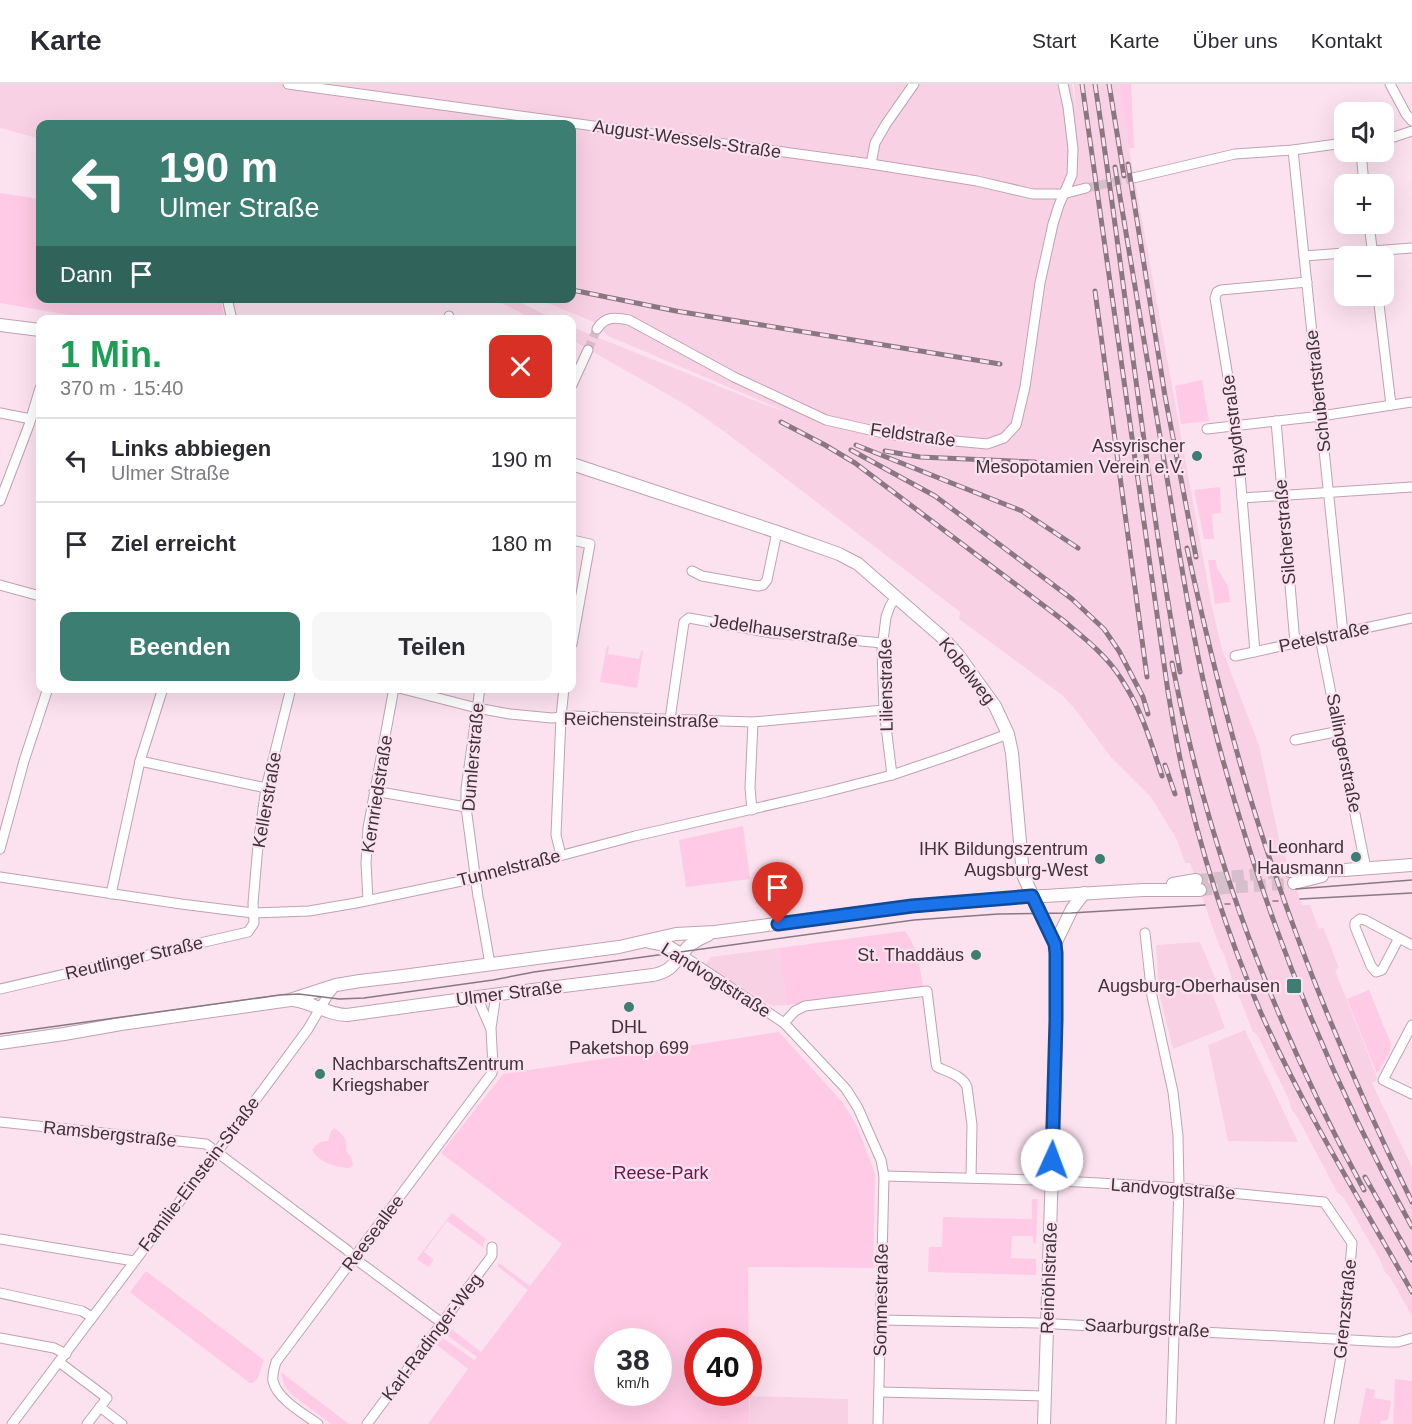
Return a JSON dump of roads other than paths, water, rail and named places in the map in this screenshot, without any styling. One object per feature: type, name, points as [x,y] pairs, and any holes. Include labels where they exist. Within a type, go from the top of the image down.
[{"type":"street","name":"August-Wessels-Straße","points":[[288,84],[546,120]]},
{"type":"street","points":[[871,164],[875,143],[914,84]]},
{"type":"street","name":"Feldstraße","points":[[597,329],[601,323],[613,318],[629,320],[734,377],[826,420],[892,435],[987,444],[1004,438],[1016,425],[1025,387],[1040,283],[1053,224],[1069,183],[1073,165],[1064,84]]},
{"type":"street","points":[[1390,84],[1412,121]]},
{"type":"street","name":"August-Wessels-Straße","points":[[576,124],[871,164],[977,181],[1033,194],[1063,194],[1086,188]]},
{"type":"street","points":[[1394,136],[1412,131]]},
{"type":"street","points":[[1133,178],[1235,154],[1334,144]]},
{"type":"street","name":"Schubertstraße","points":[[1293,150],[1343,633]]},
{"type":"street","points":[[1394,251],[1412,248]]},
{"type":"street","points":[[1304,256],[1334,255]]},
{"type":"street","name":"Haydnstraße","points":[[1255,652],[1236,426],[1215,298],[1217,292],[1221,290],[1307,282]]},
{"type":"street","points":[[1379,306],[1391,405]]},
{"type":"street","points":[[0,325],[36,330]]},
{"type":"street","points":[[576,376],[588,350]]},
{"type":"street","points":[[0,501],[36,402]]},
{"type":"street","points":[[1207,429],[1321,416],[1412,402]]},
{"type":"street","points":[[0,413],[31,419]]},
{"type":"street","name":"Silcherstraße","points":[[1276,421],[1295,643]]},
{"type":"street","name":"Kobelweg","points":[[576,465],[845,557],[858,564],[943,638],[995,706],[1008,734],[1012,753],[1023,875],[1032,896]]},
{"type":"street","points":[[1242,498],[1412,487]]},
{"type":"street","points":[[692,571],[702,576],[763,585],[767,580],[777,532]]},
{"type":"street","points":[[576,541],[590,544],[576,622]]},
{"type":"street","points":[[0,585],[36,595]]},
{"type":"street","name":"Lilienstraße","points":[[892,775],[885,710],[883,643],[886,617],[896,597]]},
{"type":"street","name":"Jedelhauserstraße","points":[[670,720],[679,651],[686,619],[693,618],[772,633],[883,643]]},
{"type":"street","name":"Petelstraße","points":[[1235,656],[1412,618]]},
{"type":"street","name":"Sallingerstraße","points":[[1320,638],[1366,869]]},
{"type":"street","points":[[0,849],[24,761],[46,693]]},
{"type":"street","points":[[111,894],[140,761],[161,693]]},
{"type":"street","name":"Kellerstraße","points":[[253,913],[258,845],[266,788],[290,693]]},
{"type":"street","name":"Kernriedstraße","points":[[368,900],[368,828],[393,693]]},
{"type":"street","name":"Reichensteinstraße","points":[[418,693],[477,708],[552,718],[753,722],[885,710]]},
{"type":"street","name":"Dumlerstraße","points":[[479,693],[466,807],[490,964]]},
{"type":"street","points":[[561,855],[556,835],[563,693]]},
{"type":"street","points":[[752,810],[750,788],[753,722]]},
{"type":"street","points":[[1295,740],[1340,731]]},
{"type":"street","name":"Tunnelstraße","points":[[0,877],[253,913],[309,911],[476,878],[561,855],[892,775],[1008,734]]},
{"type":"street","points":[[140,761],[266,788]]},
{"type":"street","points":[[374,791],[466,807]]},
{"type":"street","points":[[1292,877],[1412,865]]},
{"type":"street","name":"Ulmer Straße","points":[[0,1043],[290,1000],[336,985],[619,947],[676,934],[715,932],[912,906],[1198,885]]},
{"type":"street","name":"Reinöhlstraße","points":[[1055,944],[1072,909],[1084,893]]},
{"type":"street","name":"Reinöhlstraße","points":[[1032,896],[1055,944],[1057,979],[1044,1424]]},
{"type":"street","name":"Reutlinger Straße","points":[[0,989],[248,932],[254,923],[253,913]]},
{"type":"street","points":[[1399,938],[1382,970],[1376,972],[1371,966],[1355,923],[1360,919],[1399,938],[1412,945]]},
{"type":"street","name":"Ulmer Straße","points":[[290,1000],[304,1002],[339,1015],[347,1015],[653,975],[664,973],[689,946],[715,932]]},
{"type":"street","points":[[1145,933],[1152,996],[1176,1105],[1179,1188],[1171,1424]]},
{"type":"street","name":"Landvogtstraße","points":[[647,941],[666,945],[784,1023],[846,1089],[858,1108],[881,1160],[884,1176],[1052,1180],[1179,1188],[1324,1202]]},
{"type":"street","name":"Familie-Einstein-Straße","points":[[12,1424],[308,1029],[336,985]]},
{"type":"street","name":"Landvogtstraße","points":[[784,1023],[795,1011],[805,1006],[927,991],[937,1067],[962,1079],[968,1087],[972,1125],[971,1178]]},
{"type":"street","name":"Reeseallee","points":[[318,1424],[282,1397],[275,1388],[273,1379],[276,1362],[492,1073],[491,1028],[496,994]]},
{"type":"street","name":"Reeseallee","points":[[477,997],[491,1028]]},
{"type":"street","points":[[1412,1025],[1383,1080],[1412,1095]]},
{"type":"street","name":"Ramsbergstraße","points":[[0,1122],[206,1144],[354,1256],[358,1262],[442,1323]]},
{"type":"street","name":"Sommestraße","points":[[878,1424],[884,1176]]},
{"type":"street","name":"Grenzstraße","points":[[1324,1202],[1352,1243],[1343,1339],[1329,1424]]},
{"type":"street","points":[[0,1239],[134,1262]]},
{"type":"street","name":"Karl-Radinger-Weg","points":[[367,1424],[491,1257],[492,1247]]},
{"type":"street","points":[[0,1293],[82,1311],[92,1317]]},
{"type":"street","name":"Saarburgstraße","points":[[881,1320],[1047,1323],[1398,1342],[1412,1338]]},
{"type":"street","points":[[0,1338],[54,1348],[66,1354]]},
{"type":"street","points":[[60,1362],[107,1398],[87,1424]]},
{"type":"street","points":[[879,1392],[1045,1396]]},
{"type":"street","points":[[100,1407],[122,1424]]},
{"type":"tunnel","points":[[1086,188],[1133,178]]},
{"type":"tunnel","points":[[588,350],[597,329]]},
{"type":"tunnel","points":[[1196,880],[1290,871]]},
{"type":"tunnel","points":[[1200,890],[1294,883]]},
{"type":"tram line","points":[[1296,889],[1412,880]]},
{"type":"tram line","points":[[1300,899],[1412,893]]},
{"type":"tram line","points":[[1273,901],[1278,901]]},
{"type":"tram line","points":[[1225,904],[1230,904]]},
{"type":"tram line","points":[[0,1034],[280,995],[299,994],[339,999],[364,998],[534,972],[914,920],[1205,905]]},
{"type":"railway","points":[[1082,84],[1168,692],[1181,763],[1197,827],[1236,952],[1261,1013],[1295,1085],[1412,1292]]},
{"type":"railway","points":[[1095,84],[1156,525],[1180,672]]},
{"type":"railway","points":[[1109,84],[1124,176]]},
{"type":"railway","points":[[1128,164],[1165,396],[1196,557]]},
{"type":"railway","points":[[1115,167],[1186,593],[1218,742],[1255,868],[1300,990],[1352,1110],[1412,1227]]},
{"type":"railway","points":[[576,291],[676,311],[1000,364]]},
{"type":"railway","points":[[1095,291],[1147,677]]},
{"type":"railway","points":[[781,422],[855,463],[1064,621],[1094,647],[1114,669],[1134,701],[1145,725],[1162,776]]},
{"type":"railway","points":[[856,445],[1022,511],[1078,548]]},
{"type":"railway","points":[[851,450],[935,496],[1072,599],[1104,629],[1119,651],[1143,697],[1148,714]]},
{"type":"railway","points":[[885,451],[920,457],[1035,462]]},
{"type":"railway","points":[[1187,548],[1232,733],[1283,899],[1343,1052],[1412,1202]]},
{"type":"railway","points":[[1172,663],[1204,801],[1247,934],[1301,1064],[1364,1190]]},
{"type":"railway","points":[[1165,765],[1175,794]]},
{"type":"railway","points":[[1365,1177],[1412,1260]]},
{"type":"place","name":"Assyrischer Mesopotamien Verein e.V.","points":[[1197,456]]},
{"type":"place","name":"Leonhard Hausmann","points":[[1356,857]]},
{"type":"place","name":"IHK Bildungszentrum Augsburg-West","points":[[1100,859]]},
{"type":"place","name":"St. Thaddäus","points":[[976,955]]},
{"type":"place","name":"Augsburg-Oberhausen","points":[[1294,986]]},
{"type":"place","name":"DHL Paketshop 699","points":[[629,1007]]},
{"type":"place","name":"NachbarschaftsZentrum Kriegshaber","points":[[320,1074]]},
{"type":"park label","name":"Reese-Park","points":[[661,1173]]}]
